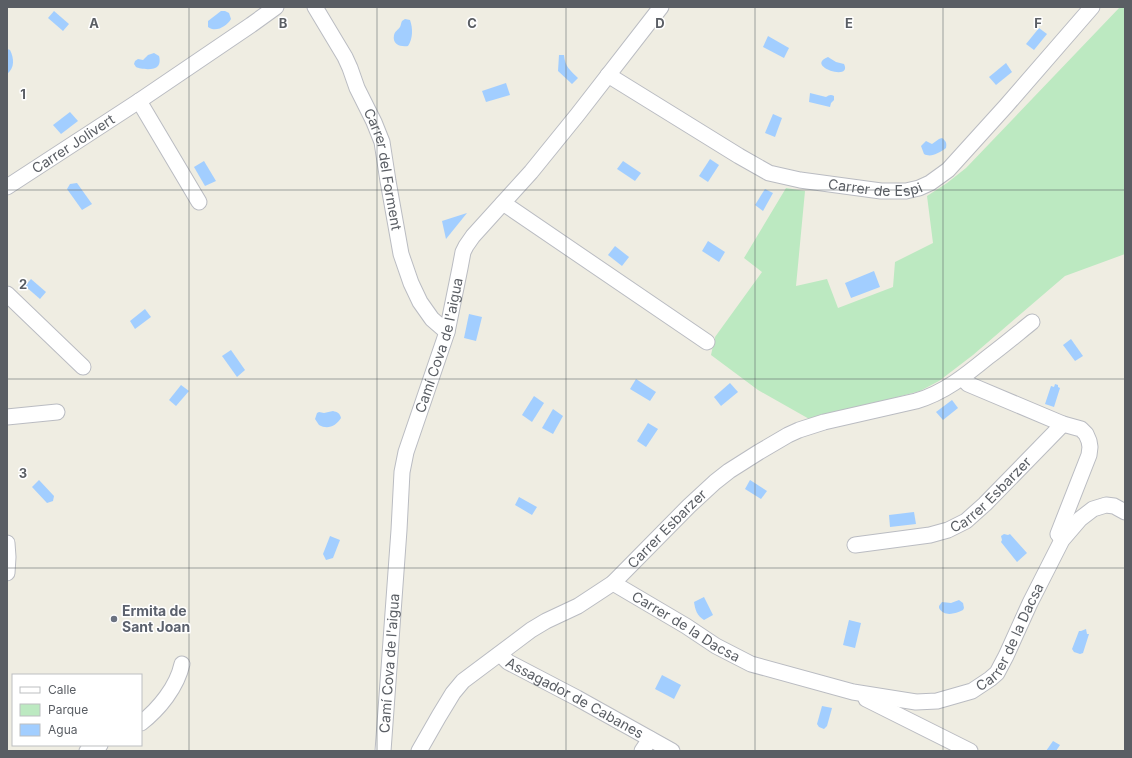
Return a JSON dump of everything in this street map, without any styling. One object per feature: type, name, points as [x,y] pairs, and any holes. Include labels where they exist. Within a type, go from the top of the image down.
[{"type":"street","name":"Carrer del Forment","points":[[315,7],[345,57],[357,88],[377,128],[382,142],[402,254],[411,282],[420,302],[432,319],[446,332]]},
{"type":"street","name":"Camí Cova de l'aigua","points":[[383,751],[402,472],[406,452],[446,332],[464,252],[473,236],[531,172],[661,7]]},
{"type":"street","name":"Carrer de Espi","points":[[608,75],[739,156],[770,173],[800,180],[881,191],[906,191],[930,183],[948,170],[1001,112],[1092,7]]},
{"type":"street","name":"Carrer Jolivert","points":[[7,187],[139,101],[251,25],[268,9]]},
{"type":"street","points":[[139,101],[198,202]]},
{"type":"street","points":[[503,204],[707,342]]},
{"type":"street","points":[[7,294],[84,367]]},
{"type":"street","name":"Carrer Esbarzer","points":[[419,751],[438,716],[463,681],[531,630],[578,606],[613,584],[689,506],[729,471],[788,435],[799,430],[824,422],[925,398],[941,391],[962,378],[1032,322]]},
{"type":"street","points":[[962,378],[968,384],[1063,424],[1081,429],[1086,434],[1090,447],[1089,454],[1058,534],[1062,540]]},
{"type":"street","points":[[7,417],[57,412]]},
{"type":"street","name":"Carrer Esbarzer","points":[[855,545],[930,535],[960,525],[975,514],[1063,424]]},
{"type":"street","name":"Carrer de la Dacsa","points":[[613,584],[743,661],[762,668],[853,692],[916,702],[929,702],[972,691],[997,673],[1030,602],[1062,540],[1080,519],[1093,509],[1114,506],[1125,512]]},
{"type":"street","points":[[7,543],[7,573]]},
{"type":"street","name":"Assagador de Cabanes","points":[[500,654],[508,662],[577,698],[646,745],[672,751]]},
{"type":"street","points":[[142,723],[149,717],[168,693],[176,681],[182,664]]},
{"type":"street","name":"Carrer de la Dacsa","points":[[853,692],[970,751]]},
{"type":"street","points":[[87,751],[98,746]]},
{"type":"green space","points":[[1120,7],[1125,7],[1125,254],[1065,276],[973,355],[939,381],[920,391],[811,420],[758,390],[711,355],[715,337],[762,272],[744,258],[786,188],[805,191],[796,286],[827,279],[838,308],[893,287],[895,262],[933,243],[927,196],[966,168]]},
{"type":"water","points":[[54,11],[69,24],[63,31],[48,18]]},
{"type":"water","points":[[221,11],[229,13],[231,19],[229,22],[218,29],[211,29],[208,27],[208,21]]},
{"type":"water","points":[[405,19],[410,20],[412,26],[412,37],[408,46],[400,46],[394,41],[394,35],[400,27],[402,21]]},
{"type":"water","points":[[1039,28],[1047,34],[1034,50],[1026,44]]},
{"type":"water","points":[[768,36],[789,48],[784,58],[763,47]]},
{"type":"water","points":[[7,49],[10,50],[13,66],[7,74]]},
{"type":"water","points":[[154,53],[159,56],[160,59],[156,68],[141,68],[136,67],[134,64],[138,59],[143,60],[148,55]]},
{"type":"water","points":[[559,55],[564,55],[570,70],[578,78],[572,84],[558,71]]},
{"type":"water","points":[[828,57],[836,62],[844,64],[845,69],[842,72],[837,72],[830,71],[825,68],[822,61]]},
{"type":"water","points":[[1006,63],[1012,72],[996,85],[989,77]]},
{"type":"water","points":[[506,83],[510,95],[486,102],[482,91]]},
{"type":"water","points":[[810,93],[826,97],[832,95],[834,96],[834,100],[830,107],[809,102]]},
{"type":"water","points":[[70,112],[78,121],[61,134],[53,125]]},
{"type":"water","points":[[773,114],[782,118],[775,137],[765,133]]},
{"type":"water","points":[[942,138],[946,142],[946,148],[932,155],[924,154],[921,146],[926,141],[932,144]]},
{"type":"water","points":[[710,159],[719,165],[708,182],[699,176]]},
{"type":"water","points":[[204,161],[216,181],[205,186],[194,167]]},
{"type":"water","points":[[623,161],[641,173],[635,181],[617,169]]},
{"type":"water","points":[[77,183],[92,204],[82,210],[67,189],[70,184]]},
{"type":"water","points":[[765,189],[773,193],[763,211],[755,205]]},
{"type":"water","points":[[467,213],[446,239],[442,221]]},
{"type":"water","points":[[708,241],[725,252],[719,262],[702,251]]},
{"type":"water","points":[[615,246],[629,257],[622,266],[608,255]]},
{"type":"water","points":[[874,271],[880,287],[851,298],[845,283]]},
{"type":"water","points":[[31,279],[46,292],[40,299],[25,286]]},
{"type":"water","points":[[145,309],[151,317],[135,329],[130,321]]},
{"type":"water","points":[[469,314],[482,317],[476,341],[464,338]]},
{"type":"water","points":[[1071,339],[1083,356],[1075,361],[1063,345]]},
{"type":"water","points":[[231,350],[245,370],[237,377],[222,356]]},
{"type":"water","points":[[636,379],[656,392],[650,401],[630,389]]},
{"type":"water","points":[[730,383],[738,392],[721,406],[714,397]]},
{"type":"water","points":[[1055,384],[1060,388],[1054,407],[1045,404],[1051,386],[1054,387]]},
{"type":"water","points":[[181,385],[189,391],[176,406],[169,400]]},
{"type":"water","points":[[534,396],[544,403],[532,422],[522,415]]},
{"type":"water","points":[[952,400],[958,408],[943,420],[936,412]]},
{"type":"water","points":[[553,409],[563,416],[553,434],[542,428]]},
{"type":"water","points":[[333,411],[341,416],[337,423],[329,427],[319,425],[315,419],[317,413]]},
{"type":"water","points":[[648,423],[658,429],[646,447],[637,441]]},
{"type":"water","points":[[39,480],[54,496],[53,501],[47,503],[32,487]]},
{"type":"water","points":[[750,480],[767,491],[761,499],[745,489]]},
{"type":"water","points":[[519,497],[537,507],[532,515],[515,505]]},
{"type":"water","points":[[914,512],[916,524],[890,527],[889,515]]},
{"type":"water","points":[[1004,534],[1010,534],[1027,553],[1017,562],[1001,542],[1001,536]]},
{"type":"water","points":[[330,536],[340,540],[333,558],[326,560],[323,554]]},
{"type":"water","points":[[704,597],[713,615],[704,620],[697,612],[694,602]]},
{"type":"water","points":[[959,600],[963,603],[963,610],[947,614],[939,608],[942,602],[951,603]]},
{"type":"water","points":[[849,620],[861,623],[855,648],[843,645]]},
{"type":"water","points":[[1086,629],[1087,634],[1089,634],[1083,653],[1080,654],[1074,652],[1072,649],[1079,631]]},
{"type":"water","points":[[662,675],[681,685],[674,699],[655,689]]},
{"type":"water","points":[[822,706],[832,708],[827,726],[824,729],[819,727],[817,724]]},
{"type":"water","points":[[1053,741],[1060,745],[1056,751],[1046,751]]},
{"type":"place","name":"Ermita de Sant Joan","points":[[114,619]]}]
